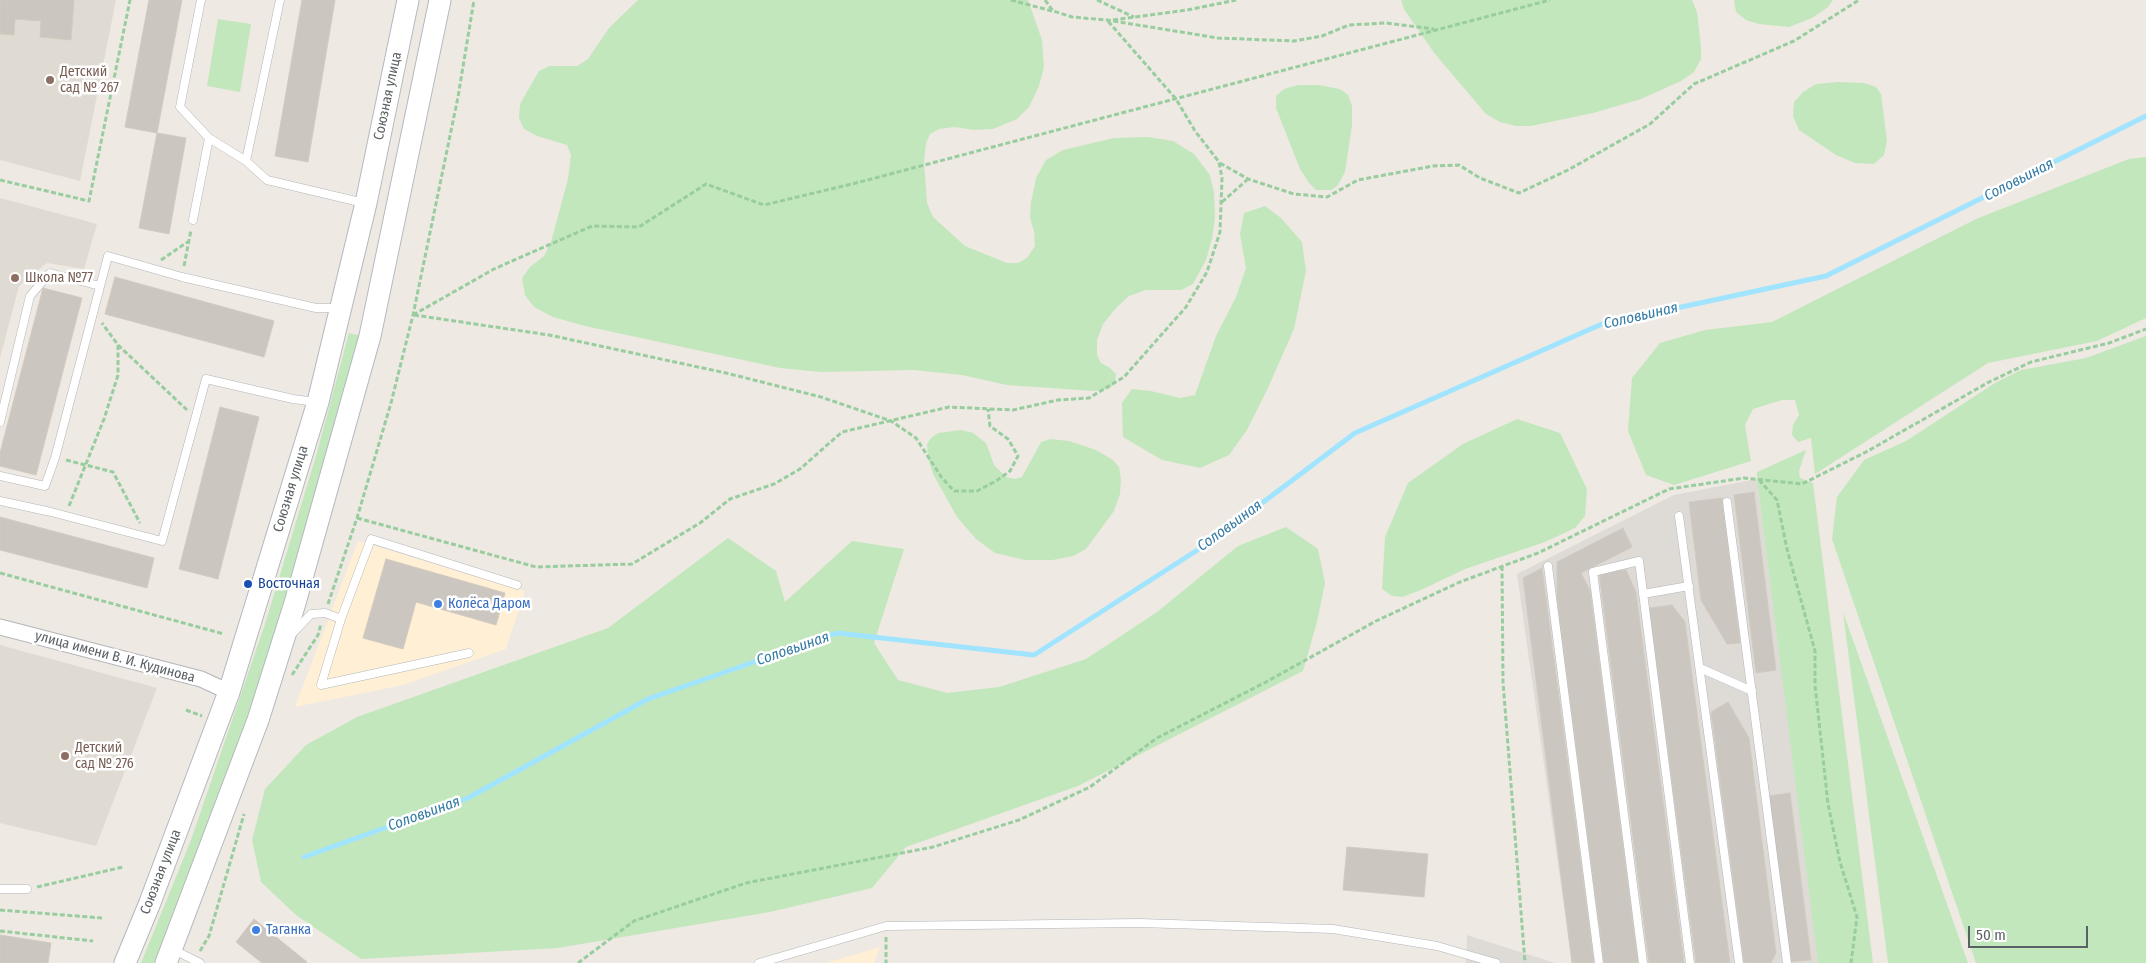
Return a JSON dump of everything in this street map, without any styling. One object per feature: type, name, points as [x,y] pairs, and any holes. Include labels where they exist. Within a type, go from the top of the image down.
[{"type":"main road","name":"Союзная улица","points":[[125,963],[149,905],[229,692],[318,402],[366,203],[408,0]]},
{"type":"main road","points":[[169,956],[255,728],[281,647],[370,336],[440,0]]},
{"type":"street","name":"улица имени В. И. Кудинова","points":[[0,627],[202,679],[229,692]]},
{"type":"lane","points":[[200,0],[180,107],[209,138],[246,161],[267,180],[366,203]]},
{"type":"lane","points":[[246,161],[280,0]]},
{"type":"lane","points":[[193,220],[209,138]]},
{"type":"lane","points":[[0,476],[45,486],[55,458],[108,256],[182,277],[316,308],[342,308]]},
{"type":"lane","points":[[0,422],[30,296],[50,273],[100,286]]},
{"type":"lane","points":[[0,502],[66,516],[162,541],[206,379],[293,399],[318,402]]},
{"type":"lane","points":[[1728,502],[1787,963]]},
{"type":"lane","points":[[1678,516],[1739,963]]},
{"type":"lane","points":[[469,653],[321,684],[371,538],[517,585]]},
{"type":"lane","points":[[1643,963],[1593,572],[1639,561],[1690,963]]},
{"type":"lane","points":[[1548,566],[1599,963]]},
{"type":"lane","points":[[1643,594],[1689,586]]},
{"type":"lane","points":[[281,647],[311,614],[325,613],[342,619]]},
{"type":"lane","points":[[1700,668],[1752,691]]},
{"type":"lane","points":[[0,889],[27,889]]},
{"type":"lane","points":[[759,963],[886,926],[1139,923],[1332,929],[1437,946],[1496,963]]},
{"type":"lane","points":[[169,956],[197,962]]},
{"type":"path","points":[[0,180],[89,201],[130,0]]},
{"type":"path","points":[[288,681],[318,635],[357,518],[390,403],[413,315],[458,98],[474,0]]},
{"type":"path","points":[[1011,0],[1072,17],[1107,20],[1218,38],[1294,40],[1322,36],[1349,25],[1386,23],[1437,30]]},
{"type":"path","points":[[1045,0],[1053,11]]},
{"type":"path","points":[[1098,0],[1135,17]]},
{"type":"path","points":[[1107,20],[1186,10],[1236,0]]},
{"type":"path","points":[[413,315],[494,269],[592,226],[639,227],[706,184],[764,205],[860,182],[1550,0]]},
{"type":"path","points":[[1107,20],[1176,99],[1195,132],[1219,162],[1248,179],[1294,194],[1327,197],[1358,180],[1389,176],[1433,166],[1459,165],[1480,178],[1519,193],[1568,170],[1650,124],[1694,84],[1794,41],[1859,0]]},
{"type":"path","points":[[357,518],[536,567],[632,564],[700,523],[730,498],[774,484],[800,468],[842,432],[949,407],[1013,410],[1058,400],[1089,398],[1124,377],[1186,307],[1207,272],[1220,232],[1222,178],[1219,162]]},
{"type":"path","points":[[1222,202],[1248,179]]},
{"type":"path","points":[[182,277],[193,220]]},
{"type":"path","points":[[151,268],[189,241]]},
{"type":"path","points":[[93,311],[118,345],[195,417]]},
{"type":"path","points":[[413,315],[549,335],[726,373],[821,397],[891,421],[916,438],[942,478],[954,491],[977,492],[1010,470],[1018,456],[1008,439],[990,426],[988,409]]},
{"type":"path","points":[[578,963],[634,921],[746,883],[933,847],[1019,820],[1090,787],[1157,738],[1266,682],[1376,621],[1460,582],[1538,552],[1669,490],[1744,478],[1802,484],[1866,452],[1989,382],[2031,362],[2109,342],[2146,328]]},
{"type":"path","points":[[66,516],[104,419],[118,375],[118,345]]},
{"type":"path","points":[[55,458],[113,472],[148,537]]},
{"type":"path","points":[[1758,479],[1777,500],[1787,549],[1814,651],[1815,685],[1828,804],[1840,862],[1857,917],[1851,963]]},
{"type":"path","points":[[1502,566],[1503,682],[1525,963]]},
{"type":"path","points":[[0,573],[224,634]]},
{"type":"path","points":[[197,962],[209,936],[244,811]]},
{"type":"path","points":[[27,889],[123,867]]},
{"type":"path","points":[[0,910],[102,918]]},
{"type":"path","points":[[886,926],[886,963]]},
{"type":"path","points":[[0,931],[93,941]]},
{"type":"shaded area","name":"Детский сад № 267","points":[[0,0],[116,0],[80,181],[0,160]]},
{"type":"shaded area","name":"Школа №77","points":[[0,198],[97,224],[84,269],[47,263],[19,286],[0,358]]},
{"type":"shaded area","points":[[1757,479],[1819,963],[1572,963],[1517,574],[1674,495]]},
{"type":"shaded area","points":[[358,541],[525,591],[506,649],[403,685],[295,707]]},
{"type":"shaded area","name":"Детский сад № 276","points":[[0,645],[157,688],[96,846],[0,823]]},
{"type":"shaded area","points":[[1467,935],[1555,963],[1466,963]]},
{"type":"shaded area","points":[[880,947],[874,963],[826,963]]},
{"type":"green space","points":[[638,0],[1028,0],[1042,40],[1044,67],[1039,86],[1029,107],[1017,119],[993,129],[974,130],[955,127],[939,129],[930,134],[926,143],[924,162],[927,203],[933,217],[965,246],[1007,263],[1018,263],[1027,258],[1035,246],[1034,231],[1030,218],[1031,202],[1036,178],[1046,160],[1063,150],[1114,138],[1148,137],[1173,141],[1194,154],[1210,175],[1214,193],[1215,217],[1212,239],[1206,260],[1193,284],[1181,290],[1146,290],[1129,296],[1116,308],[1103,324],[1097,340],[1097,355],[1101,363],[1116,374],[1115,383],[1109,389],[1094,391],[1007,385],[962,375],[914,370],[821,372],[780,368],[585,326],[553,317],[534,307],[525,295],[522,278],[530,267],[544,256],[551,242],[568,179],[571,155],[567,145],[537,136],[524,129],[519,118],[520,104],[539,71],[549,66],[577,66],[588,59],[609,28]]},
{"type":"green space","points":[[1401,0],[1692,0],[1697,12],[1701,59],[1694,72],[1681,81],[1641,99],[1593,113],[1531,126],[1516,126],[1500,122],[1486,114],[1435,54],[1404,9]]},
{"type":"green space","points":[[1734,0],[1833,0],[1828,7],[1812,18],[1789,27],[1759,24],[1746,20],[1736,12]]},
{"type":"green space","points":[[218,19],[251,24],[240,92],[207,86]]},
{"type":"green space","points":[[1838,82],[1864,83],[1876,87],[1881,94],[1887,141],[1884,155],[1874,164],[1855,163],[1836,155],[1799,130],[1793,116],[1794,102],[1803,92],[1816,84]]},
{"type":"green space","points":[[1298,85],[1318,85],[1340,89],[1348,95],[1352,106],[1352,125],[1345,172],[1338,185],[1332,190],[1316,190],[1309,183],[1300,169],[1276,108],[1276,96],[1284,89]]},
{"type":"green space","points":[[2146,157],[2146,318],[2097,341],[1988,363],[1815,474],[1811,438],[1798,442],[1792,435],[1793,425],[1799,415],[1795,400],[1782,400],[1753,409],[1745,425],[1751,461],[1674,485],[1646,475],[1628,431],[1632,378],[1660,343],[1705,330],[1772,322],[1976,219],[2129,159]]},
{"type":"green space","points":[[1265,206],[1281,218],[1302,242],[1306,271],[1294,329],[1247,430],[1229,455],[1200,468],[1162,460],[1123,437],[1122,403],[1132,389],[1151,391],[1180,398],[1195,395],[1216,336],[1236,297],[1246,268],[1240,234],[1244,213]]},
{"type":"green space","points":[[349,333],[361,336],[295,575],[216,813],[156,963],[141,963],[191,840],[265,624],[316,456]]},
{"type":"green space","points":[[2146,336],[2146,963],[1976,963],[1832,539],[1837,497],[1864,460],[1906,441],[1995,383],[2021,370],[2086,358]]},
{"type":"green space","points":[[1517,419],[1560,433],[1587,489],[1585,516],[1575,528],[1545,542],[1465,569],[1402,597],[1392,596],[1382,589],[1385,537],[1408,483],[1463,444]]},
{"type":"green space","points":[[961,430],[973,433],[986,443],[994,465],[1006,477],[1015,479],[1022,477],[1041,442],[1050,439],[1069,441],[1096,450],[1113,460],[1119,467],[1121,479],[1120,494],[1114,511],[1086,549],[1073,556],[1053,560],[1025,560],[995,553],[976,539],[957,517],[933,474],[928,458],[927,444],[931,438],[938,433]]},
{"type":"green space","points":[[1806,450],[1799,471],[1800,478],[1813,483],[1873,963],[1818,963],[1757,479],[1757,472]]},
{"type":"green space","points":[[1286,527],[1318,549],[1325,583],[1317,622],[1303,671],[1078,786],[906,847],[872,888],[770,912],[558,948],[361,959],[296,915],[261,882],[252,840],[265,789],[306,745],[357,717],[608,628],[728,538],[776,571],[785,602],[852,541],[904,549],[874,643],[898,680],[947,693],[999,687],[1086,659],[1157,612],[1238,546]]},
{"type":"green space","points":[[1843,612],[1968,963],[1888,963]]},
{"type":"building","points":[[0,0],[74,0],[71,40],[40,37],[41,21],[15,19],[14,35],[0,34]]},
{"type":"building","points":[[149,0],[182,0],[157,133],[125,127]]},
{"type":"building","points":[[302,0],[335,0],[308,162],[275,156]]},
{"type":"building","points":[[157,133],[186,138],[169,234],[139,228]]},
{"type":"building","points":[[115,277],[274,321],[264,357],[105,314]]},
{"type":"building","points":[[43,288],[82,298],[36,475],[0,466],[0,453]]},
{"type":"building","points":[[220,407],[259,417],[218,579],[179,569]]},
{"type":"building","points":[[1754,492],[1776,670],[1756,673],[1734,495]]},
{"type":"building","points":[[1722,498],[1740,643],[1727,644],[1701,600],[1689,502]]},
{"type":"building","points":[[0,517],[154,558],[147,588],[0,550]]},
{"type":"building","points":[[1623,528],[1632,547],[1581,573],[1590,590],[1638,963],[1604,963],[1557,599],[1557,562]]},
{"type":"building","points":[[386,559],[505,593],[496,625],[416,602],[403,649],[363,638]]},
{"type":"building","points":[[1542,568],[1594,963],[1572,963],[1523,578]]},
{"type":"building","points":[[1626,570],[1636,592],[1684,963],[1649,963],[1599,572]]},
{"type":"building","points":[[1672,605],[1685,622],[1730,963],[1696,963],[1649,608]]},
{"type":"building","points":[[1728,702],[1749,738],[1776,953],[1771,963],[1744,963],[1711,712]]},
{"type":"building","points":[[1790,793],[1811,960],[1789,962],[1769,796]]},
{"type":"building","points":[[1347,847],[1428,854],[1424,897],[1343,890]]},
{"type":"building","name":"Таганка","points":[[254,919],[307,962],[262,963],[236,942]]},
{"type":"building","points":[[0,935],[51,943],[48,963],[0,963]]},
{"type":"waterway","name":"Соловьиная","points":[[304,857],[468,798],[648,699],[837,633],[1034,655],[1213,540],[1355,433],[1602,324],[1826,276],[2146,116]]},
{"type":"place","name":"Детский сад № 267","points":[[50,80]]},
{"type":"place","name":"Школа №77","points":[[15,278]]},
{"type":"place","name":"Восточная","points":[[248,584]]},
{"type":"place","name":"Колёса Даром","points":[[438,604]]},
{"type":"place","name":"Детский сад № 276","points":[[65,756]]},
{"type":"place","name":"Таганка","points":[[256,930]]}]
